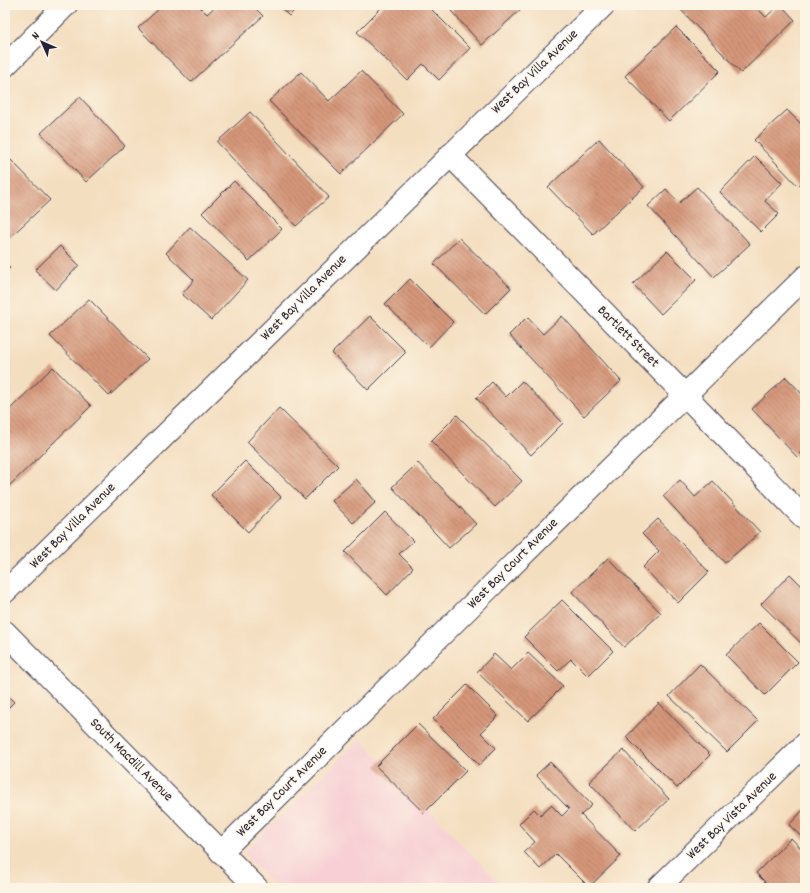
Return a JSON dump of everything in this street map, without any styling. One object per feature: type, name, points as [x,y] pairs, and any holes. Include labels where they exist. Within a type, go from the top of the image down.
[{"type":"street","points":[[5,66],[66,5]]},
{"type":"street","name":"West Bay Villa Avenue","points":[[5,592],[604,5]]},
{"type":"street","name":"Bartlett Street","points":[[450,155],[805,519]]},
{"type":"street","name":"West Bay Court Avenue","points":[[221,852],[805,277]]},
{"type":"street","name":"South Macdill Avenue","points":[[5,632],[257,888]]},
{"type":"street","name":"West Bay Vista Avenue","points":[[658,888],[805,744]]},
{"type":"shaded area","points":[[360,739],[504,888],[277,888],[243,853]]},
{"type":"building","points":[[163,5],[198,5],[207,14],[217,5],[252,5],[263,16],[191,82],[138,28]]},
{"type":"building","points":[[278,5],[300,5],[289,16]]},
{"type":"building","points":[[384,5],[427,5],[470,48],[439,80],[423,64],[407,80],[357,32]]},
{"type":"building","points":[[458,5],[515,5],[520,10],[482,45],[451,11]]},
{"type":"building","points":[[686,5],[754,5],[766,17],[779,5],[781,5],[795,20],[741,73],[681,10]]},
{"type":"building","points":[[676,27],[720,71],[669,121],[625,76]]},
{"type":"building","points":[[361,71],[403,114],[341,174],[269,101],[301,72],[329,101]]},
{"type":"building","points":[[80,97],[125,146],[86,182],[41,133]]},
{"type":"building","points":[[787,110],[805,128],[805,180],[798,186],[754,140]]},
{"type":"building","points":[[250,112],[329,197],[296,226],[217,142]]},
{"type":"building","points":[[599,139],[644,187],[593,234],[548,187]]},
{"type":"building","points":[[755,156],[782,183],[765,201],[779,214],[761,232],[720,192]]},
{"type":"building","points":[[11,160],[50,200],[7,240],[5,238],[5,166]]},
{"type":"building","points":[[234,181],[282,229],[249,261],[202,213]]},
{"type":"building","points":[[697,187],[750,244],[714,277],[648,206],[666,189],[679,203]]},
{"type":"building","points":[[190,227],[248,280],[211,320],[182,294],[194,280],[166,253]]},
{"type":"building","points":[[459,238],[511,288],[485,314],[434,264]]},
{"type":"building","points":[[60,246],[79,265],[56,290],[35,270]]},
{"type":"building","points":[[667,251],[696,280],[661,314],[633,284]]},
{"type":"building","points":[[5,263],[10,268],[5,273]]},
{"type":"building","points":[[410,279],[453,322],[429,347],[385,304]]},
{"type":"building","points":[[89,299],[148,359],[109,396],[50,336]]},
{"type":"building","points":[[370,316],[406,352],[368,390],[332,353]]},
{"type":"building","points":[[562,316],[621,381],[584,416],[509,335],[527,317],[543,334]]},
{"type":"building","points":[[53,367],[91,406],[5,490],[5,414]]},
{"type":"building","points":[[786,377],[805,397],[805,449],[797,457],[752,409]]},
{"type":"building","points":[[522,381],[563,423],[531,455],[476,398],[492,382],[506,397]]},
{"type":"building","points":[[279,408],[338,466],[305,499],[247,442]]},
{"type":"building","points":[[457,415],[522,481],[495,507],[431,441]]},
{"type":"building","points":[[245,461],[281,497],[248,532],[211,495]]},
{"type":"building","points":[[418,463],[476,524],[449,548],[392,487]]},
{"type":"building","points":[[356,479],[376,502],[353,523],[332,501]]},
{"type":"building","points":[[680,480],[695,497],[713,481],[760,532],[725,563],[663,496]]},
{"type":"building","points":[[385,512],[413,541],[399,554],[413,568],[387,595],[345,552]]},
{"type":"building","points":[[658,519],[709,572],[678,603],[643,567],[659,551],[642,534]]},
{"type":"building","points":[[608,558],[661,613],[624,647],[572,592]]},
{"type":"building","points":[[790,574],[805,589],[805,647],[761,604]]},
{"type":"building","points":[[562,600],[613,651],[588,676],[571,659],[558,671],[524,637]]},
{"type":"building","points":[[759,623],[798,662],[765,695],[726,655]]},
{"type":"building","points":[[528,653],[563,686],[528,721],[477,672],[494,654],[511,670]]},
{"type":"building","points":[[700,664],[758,721],[727,752],[669,696]]},
{"type":"building","points":[[467,685],[498,716],[481,733],[496,748],[479,765],[433,719]]},
{"type":"building","points":[[5,693],[14,702],[5,711]]},
{"type":"building","points":[[659,703],[710,755],[677,788],[626,737]]},
{"type":"building","points":[[418,724],[466,771],[424,813],[376,766]]},
{"type":"building","points":[[623,750],[669,799],[635,831],[589,782]]},
{"type":"building","points":[[550,762],[592,805],[581,815],[621,856],[589,887],[556,854],[540,869],[524,852],[535,842],[519,824],[534,809],[540,815],[551,805],[562,816],[569,809],[536,775]]},
{"type":"building","points":[[805,808],[805,840],[789,825]]},
{"type":"building","points":[[791,838],[805,853],[805,888],[771,888],[756,873]]}]
